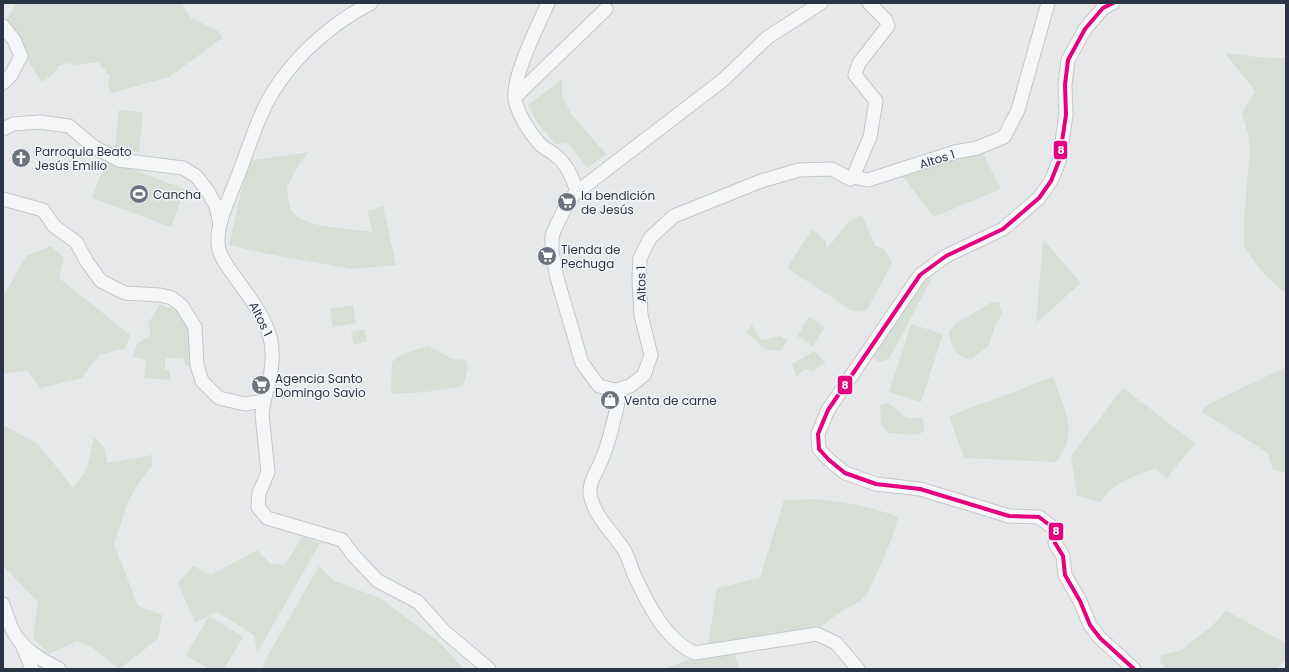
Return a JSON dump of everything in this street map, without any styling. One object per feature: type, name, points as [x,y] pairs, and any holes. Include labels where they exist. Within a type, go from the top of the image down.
[{"type":"street","name":"Altos 1","points":[[371,3],[325,32],[293,64],[279,84],[261,114],[220,224],[219,250],[224,261],[253,302],[266,325],[273,346],[271,375],[262,414],[268,472],[259,493],[258,507],[267,518],[342,540],[378,581],[418,602],[444,632],[489,669]]},
{"type":"street","points":[[548,3],[518,76],[515,97],[520,114],[527,127],[539,144],[554,154],[569,169],[577,192]]},
{"type":"street","points":[[821,3],[768,37],[723,80],[577,192],[569,200],[552,236],[552,252],[557,278],[582,363],[599,386],[615,390],[621,389],[605,454],[593,477],[590,493],[599,517],[625,552],[637,581],[666,630],[683,648],[695,653],[818,634],[836,642],[858,669]]},
{"type":"street","points":[[853,177],[870,137],[876,101],[855,75],[859,63],[888,26],[886,20],[869,3]]},
{"type":"street","name":"Altos 1","points":[[621,389],[630,386],[644,375],[651,355],[641,315],[639,279],[640,258],[650,238],[674,216],[761,181],[806,170],[832,169],[850,180],[853,177],[868,180],[955,152],[977,148],[1004,137],[1018,110],[1048,3]]},
{"type":"street","points":[[1113,3],[1104,8],[1085,29],[1068,60],[1065,85],[1066,115],[1064,130],[1059,161],[1051,181],[1039,198],[1003,228],[946,256],[920,275],[828,410],[818,434],[819,449],[844,473],[876,484],[920,489],[1009,516],[1039,517],[1056,530],[1055,543],[1063,556],[1065,575],[1080,601],[1090,625],[1100,638],[1134,669]]},
{"type":"street","points":[[515,97],[606,9]]},
{"type":"street","points":[[3,26],[14,40],[21,56],[11,75],[3,84]]},
{"type":"street","points":[[3,129],[13,124],[40,122],[69,126],[94,147],[119,160],[183,168],[196,176],[207,190],[216,206],[220,224]]},
{"type":"street","points":[[3,199],[43,210],[54,226],[76,242],[87,262],[101,281],[125,293],[160,295],[172,298],[182,306],[195,327],[197,365],[202,381],[219,398],[245,404],[264,401]]},
{"type":"street","points":[[3,604],[13,632],[21,643],[32,669]]},
{"type":"street","points":[[21,643],[34,654],[59,669]]},
{"type":"shaded area","points":[[17,3],[181,3],[191,18],[218,31],[222,38],[169,77],[111,93],[108,87],[110,76],[98,62],[76,65],[67,63],[58,66],[55,73],[42,82],[4,23]]},
{"type":"shaded area","points":[[1225,53],[1257,57],[1286,58],[1286,291],[1281,290],[1262,272],[1244,247],[1244,217],[1250,151],[1248,134],[1242,113],[1255,91]]},
{"type":"shaded area","points":[[562,79],[562,96],[572,115],[606,154],[587,168],[568,143],[556,144],[538,124],[528,105]]},
{"type":"shaded area","points":[[119,110],[143,112],[139,152],[115,150]]},
{"type":"shaded area","points":[[981,150],[1001,189],[934,217],[903,177],[947,159]]},
{"type":"shaded area","points":[[309,152],[299,164],[287,187],[289,203],[292,211],[298,217],[317,224],[329,227],[372,232],[368,211],[383,206],[396,265],[351,269],[268,254],[229,245],[248,161]]},
{"type":"shaded area","name":"Cancha","points":[[106,160],[185,189],[171,227],[92,198]]},
{"type":"shaded area","points":[[862,215],[875,246],[884,249],[892,263],[867,310],[860,312],[851,310],[787,268],[812,229],[826,242],[826,250],[849,221]]},
{"type":"shaded area","points":[[1043,239],[1081,283],[1036,323]]},
{"type":"shaded area","points":[[51,246],[64,258],[59,278],[130,335],[126,348],[99,355],[82,378],[40,388],[27,370],[3,374],[3,297],[26,256]]},
{"type":"shaded area","points":[[924,276],[932,278],[889,359],[879,362],[872,356]]},
{"type":"shaded area","points":[[992,302],[999,302],[1002,314],[995,326],[989,345],[971,360],[961,356],[955,351],[949,333],[955,324]]},
{"type":"shaded area","points":[[160,304],[182,313],[189,324],[191,367],[186,366],[184,359],[165,357],[165,369],[170,371],[170,380],[144,378],[146,360],[133,357],[137,344],[151,335],[148,324]]},
{"type":"shaded area","points":[[353,305],[356,323],[333,327],[330,309]]},
{"type":"shaded area","points":[[809,317],[825,327],[813,346],[797,336]]},
{"type":"shaded area","points":[[911,324],[943,334],[921,402],[889,392]]},
{"type":"shaded area","points":[[752,325],[761,340],[780,336],[787,340],[781,351],[764,348],[746,333]]},
{"type":"shaded area","points":[[364,329],[367,341],[354,345],[351,332]]},
{"type":"shaded area","points":[[428,346],[453,359],[466,360],[468,368],[463,386],[426,392],[391,394],[392,362],[401,355]]},
{"type":"shaded area","points":[[814,351],[826,363],[812,371],[804,369],[796,377],[792,364]]},
{"type":"shaded area","points":[[1286,367],[1286,472],[1273,470],[1268,453],[1202,412],[1205,406]]},
{"type":"shaded area","points":[[1053,377],[1068,420],[1067,441],[1056,462],[964,458],[949,416]]},
{"type":"shaded area","points":[[1123,388],[1195,443],[1167,478],[1155,469],[1124,481],[1111,489],[1100,502],[1077,496],[1071,456]]},
{"type":"shaded area","points":[[887,403],[905,417],[922,418],[925,431],[912,435],[888,433],[881,424],[880,405]]},
{"type":"shaded area","points":[[3,425],[38,444],[73,488],[87,469],[94,437],[104,447],[107,463],[152,455],[152,466],[138,484],[128,502],[114,544],[138,606],[162,615],[158,639],[119,669],[93,648],[77,641],[49,654],[33,638],[38,602],[3,566]]},
{"type":"shaded area","points":[[817,499],[868,508],[898,517],[892,538],[868,592],[859,602],[843,610],[813,632],[708,644],[717,588],[760,578],[784,500]]},
{"type":"shaded area","points":[[302,537],[320,543],[257,653],[254,635],[217,612],[195,622],[178,583],[193,566],[211,575],[257,550],[271,564],[285,565]]},
{"type":"shaded area","points":[[319,566],[333,580],[379,598],[438,641],[464,669],[264,669],[263,664]]},
{"type":"shaded area","points":[[1226,611],[1286,643],[1286,659],[1276,669],[1166,669],[1160,662],[1161,655],[1180,651],[1212,626]]},
{"type":"shaded area","points":[[209,616],[243,637],[224,669],[209,669],[186,655]]},
{"type":"shaded area","points":[[734,652],[739,669],[663,669],[694,658]]},
{"type":"transit line","name":"8","points":[[1113,3],[1103,8],[1085,29],[1068,60],[1065,85],[1066,115],[1059,161],[1051,181],[1039,198],[1003,229],[946,256],[920,275],[828,410],[818,434],[819,449],[829,460],[845,473],[876,484],[920,489],[1009,516],[1039,517],[1056,530],[1055,543],[1063,556],[1065,575],[1080,601],[1090,625],[1100,638],[1134,669]]},
{"type":"place","name":"Parroquia Beato Jesús Emilio","points":[[21,158]]},
{"type":"place","name":"Cancha","points":[[139,194]]},
{"type":"place","name":"la bendición de Jesús","points":[[567,202]]},
{"type":"place","name":"Tienda de Pechuga","points":[[547,256]]},
{"type":"place","name":"Agencia Santo Domingo Savio","points":[[261,385]]},
{"type":"place","name":"Venta de carne","points":[[610,400]]}]
